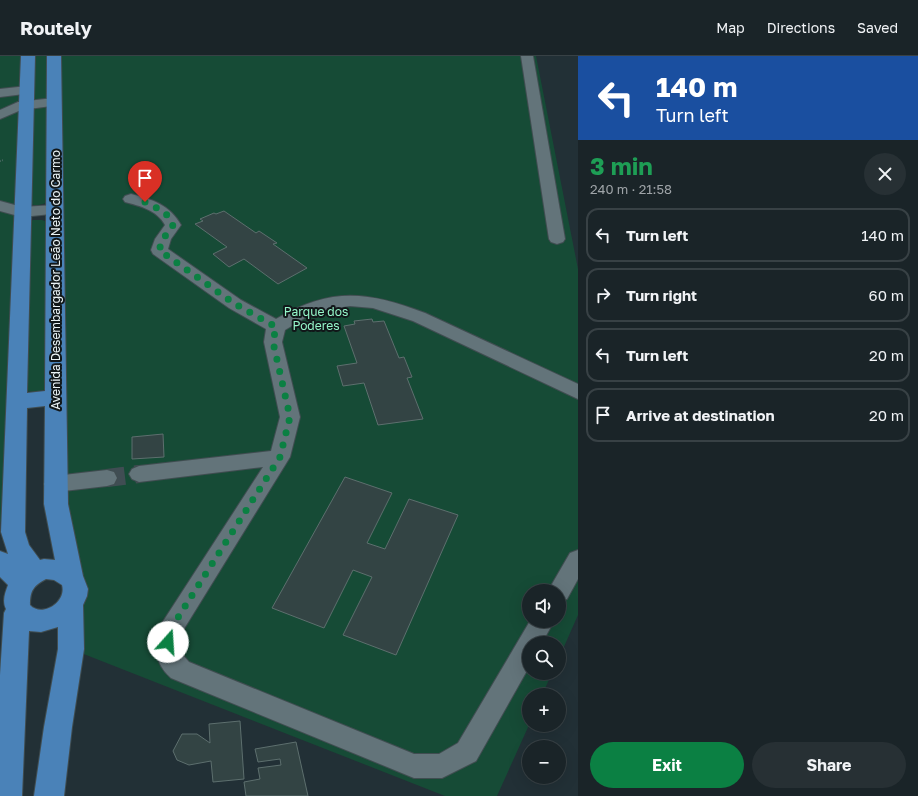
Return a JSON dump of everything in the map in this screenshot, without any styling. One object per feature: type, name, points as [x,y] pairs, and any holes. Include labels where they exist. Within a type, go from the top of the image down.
[{"type":"main road","points":[[7,796],[16,593],[17,548],[13,532],[28,56]]},
{"type":"main road","name":"Avenida Desembargador Leão Neto do Carmo","points":[[54,56],[56,494],[71,578]]},
{"type":"main road","points":[[16,402],[55,398]]},
{"type":"main road","points":[[0,524],[15,489]]},
{"type":"main road","points":[[0,561],[16,593],[26,619],[38,621],[50,620],[62,614],[70,606],[76,596],[76,586],[71,578],[64,572],[55,569],[44,569],[16,593]]},
{"type":"main road","points":[[49,796],[70,649],[70,606]]},
{"type":"lane","points":[[527,56],[556,238]]},
{"type":"lane","points":[[0,93],[54,102]]},
{"type":"lane","points":[[0,115],[18,106],[26,97]]},
{"type":"lane","points":[[131,199],[145,202],[162,211],[171,219],[173,225],[163,239],[159,250],[235,304],[276,327]]},
{"type":"lane","points":[[0,206],[22,212],[54,210]]},
{"type":"lane","points":[[522,656],[467,752],[442,766],[414,766],[180,670],[171,663],[166,653],[170,630],[280,457],[290,417],[273,342],[276,327],[294,314],[316,305],[342,301],[372,302],[406,310],[578,392]]},
{"type":"lane","points":[[139,474],[280,457]]},
{"type":"lane","points":[[56,494],[107,478]]},
{"type":"lane","points":[[564,584],[578,559]]},
{"type":"path","points":[[0,161],[4,160]]},
{"type":"green space","points":[[0,56],[28,56],[15,489],[0,523]]},
{"type":"green space","points":[[33,56],[48,56],[48,98],[32,100]]},
{"type":"green space","name":"Parque dos Poderes","points":[[54,56],[536,56],[578,269],[578,615],[566,642],[566,636],[522,636],[522,680],[549,680],[545,688],[522,688],[522,732],[526,732],[497,796],[445,796],[71,649],[56,504]]},
{"type":"green space","points":[[34,106],[50,106],[47,202],[37,205],[27,203],[29,109]]},
{"type":"green space","points":[[33,220],[42,220],[47,222],[47,389],[35,392],[25,391],[28,223]]},
{"type":"building","points":[[224,211],[256,233],[259,231],[277,243],[273,244],[307,268],[278,284],[244,259],[229,267],[213,254],[227,247],[195,224],[203,221],[200,219],[214,213],[216,214]]},
{"type":"building","points":[[372,319],[373,322],[384,321],[399,358],[404,357],[412,377],[407,378],[423,419],[378,425],[364,383],[343,386],[337,366],[357,363],[344,326],[355,324],[354,321]]},
{"type":"building","points":[[163,434],[164,457],[132,459],[132,437]]},
{"type":"building","points":[[345,477],[392,493],[367,543],[385,549],[409,499],[458,515],[396,655],[343,635],[372,577],[353,570],[324,628],[272,608]]},
{"type":"building","points":[[240,721],[244,779],[213,782],[211,761],[189,765],[177,760],[173,751],[182,734],[197,734],[210,743],[209,724]]},
{"type":"building","points":[[296,742],[308,796],[246,796],[244,782],[260,779],[258,768],[281,765],[280,759],[258,762],[255,749]]},
{"type":"tunnel","points":[[107,478],[139,474]]},
{"type":"route","points":[[145,202],[162,211],[171,219],[173,225],[170,232],[163,239],[159,250],[235,304],[276,327],[273,342],[290,417],[280,457],[170,630],[168,642]]}]
